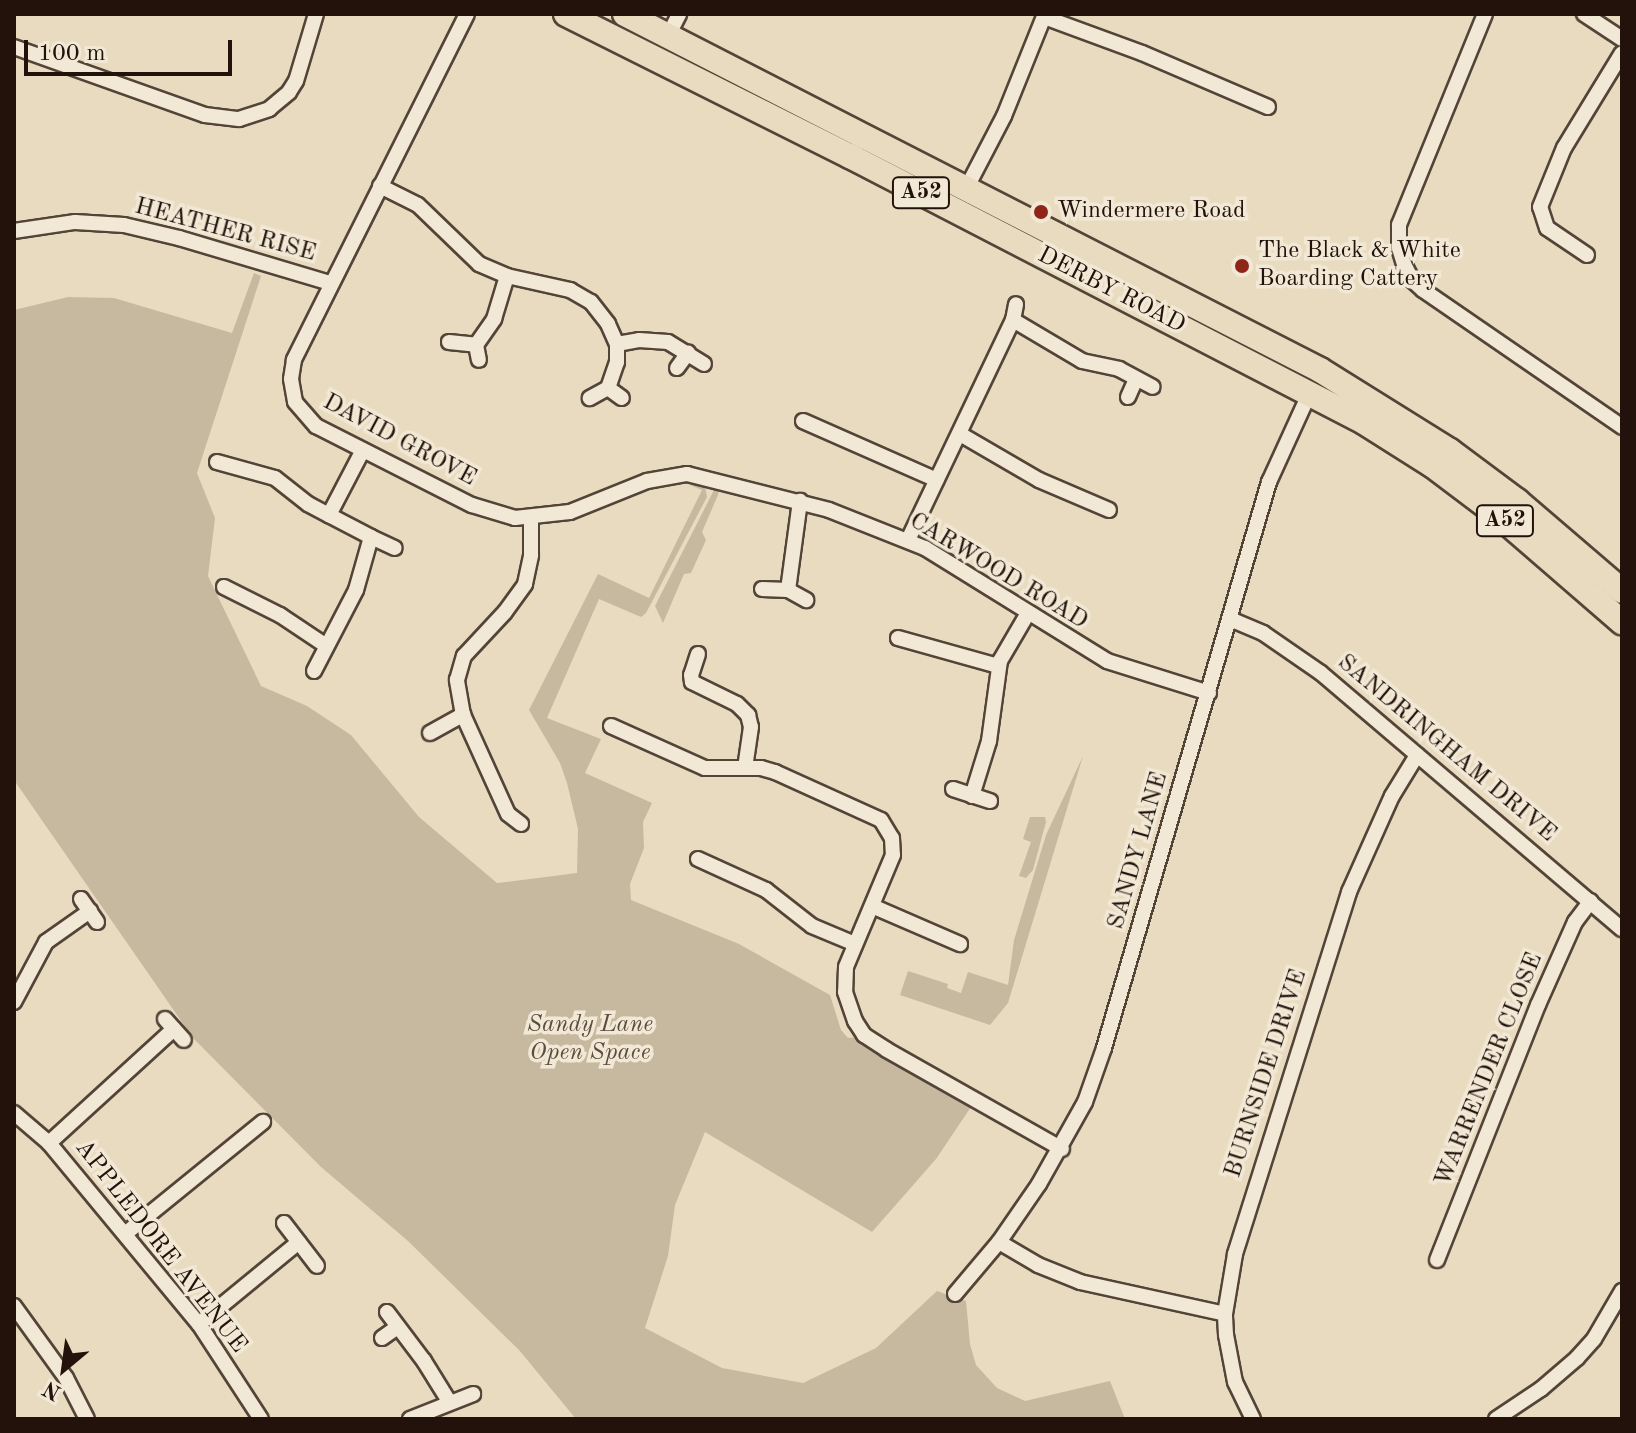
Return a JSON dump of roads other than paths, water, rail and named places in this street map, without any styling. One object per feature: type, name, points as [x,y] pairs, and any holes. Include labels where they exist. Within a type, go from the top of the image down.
[{"type":"highway","name":"DERBY ROAD","points":[[566,14],[1310,392],[1432,465],[1496,513],[1622,622]]},
{"type":"highway","name":"DERBY ROAD","points":[[625,14],[674,25],[966,189],[1320,370],[1378,405],[1517,501],[1622,591]]},
{"type":"street","points":[[14,47],[205,115],[239,119],[269,109],[289,92],[296,81],[316,14]]},
{"type":"street","name":"DAVID GROVE","points":[[467,14],[294,360],[293,393],[301,412],[316,426],[472,505],[494,513],[531,518],[570,512],[671,475],[717,479]]},
{"type":"street","points":[[1485,14],[1399,225],[1399,248],[1404,264],[1412,280],[1423,290],[1622,427]]},
{"type":"street","points":[[1584,14],[1622,39]]},
{"type":"street","points":[[966,189],[1004,116],[1044,16],[1142,53],[1268,107]]},
{"type":"street","points":[[1587,255],[1547,228],[1540,207],[1568,139],[1622,53]]},
{"type":"street","points":[[380,186],[418,205],[479,264],[507,276],[583,296],[601,312],[617,344],[616,371],[608,388],[590,398]]},
{"type":"street","name":"HEATHER RISE","points":[[15,226],[75,222],[124,225],[330,283]]},
{"type":"street","points":[[449,342],[477,352],[494,319],[507,276]]},
{"type":"street","points":[[908,540],[1013,320],[1016,304]]},
{"type":"street","points":[[1013,320],[1082,361],[1119,369],[1153,387]]},
{"type":"street","points":[[617,344],[656,340],[688,353],[704,364]]},
{"type":"street","points":[[677,368],[688,353]]},
{"type":"street","points":[[1128,397],[1136,379]]},
{"type":"street","points":[[608,388],[622,398]]},
{"type":"street","name":"SANDY LANE","points":[[955,1294],[999,1242],[1062,1149],[1085,1102],[1104,1048],[1269,482],[1310,392]]},
{"type":"street","points":[[803,421],[937,480]]},
{"type":"street","points":[[960,434],[1039,480],[1109,510]]},
{"type":"street","points":[[233,465],[237,449]]},
{"type":"street","points":[[329,515],[363,450]]},
{"type":"street","points":[[217,462],[275,478],[329,515],[395,548]]},
{"type":"street","name":"CARWOOD ROAD","points":[[717,479],[800,501],[908,540],[1107,661],[1209,693]]},
{"type":"street","points":[[788,590],[800,501]]},
{"type":"street","points":[[1078,516],[1086,501]]},
{"type":"street","points":[[521,824],[503,819],[463,715],[457,691],[460,664],[525,584],[531,555],[531,518]]},
{"type":"street","points":[[314,671],[356,590],[371,537]]},
{"type":"street","points":[[224,587],[280,615],[325,645]]},
{"type":"street","points":[[762,589],[788,590],[806,600]]},
{"type":"street","points":[[231,608],[239,594]]},
{"type":"street","points":[[972,796],[989,741],[998,666],[1028,613]]},
{"type":"street","name":"SANDRINGHAM DRIVE","points":[[1230,619],[1263,633],[1321,673],[1622,929]]},
{"type":"street","points":[[898,638],[998,666]]},
{"type":"street","points":[[698,654],[691,675],[692,682],[737,704],[748,715],[751,727],[745,768]]},
{"type":"street","points":[[430,733],[463,715]]},
{"type":"street","points":[[611,726],[705,768],[775,772],[881,820],[892,838],[893,855],[846,967],[845,992],[849,1011],[864,1035],[1062,1149]]},
{"type":"street","name":"BURNSIDE DRIVE","points":[[1253,1419],[1235,1382],[1225,1314],[1245,1215],[1349,892],[1386,809],[1417,755]]},
{"type":"street","points":[[953,789],[990,801]]},
{"type":"street","points":[[698,859],[766,890],[812,926],[855,944]]},
{"type":"street","points":[[14,1002],[46,942],[94,917],[81,899]]},
{"type":"street","name":"WARRENDER CLOSE","points":[[1437,1260],[1538,1005],[1575,922],[1591,901]]},
{"type":"street","points":[[872,906],[960,944]]},
{"type":"street","points":[[49,1143],[175,1029]]},
{"type":"street","name":"APPLEDORE AVENUE","points":[[14,1113],[49,1143],[199,1324],[261,1419]]},
{"type":"street","points":[[125,1234],[263,1122]]},
{"type":"street","points":[[284,1223],[317,1266]]},
{"type":"street","points":[[199,1324],[299,1242]]},
{"type":"street","points":[[999,1242],[1038,1265],[1080,1282],[1225,1314]]},
{"type":"street","points":[[1496,1419],[1541,1389],[1577,1358],[1594,1339],[1622,1291]]},
{"type":"street","points":[[14,1306],[66,1378],[87,1419]]},
{"type":"street","points":[[387,1312],[450,1403]]},
{"type":"street","points":[[382,1338],[398,1327]]},
{"type":"street","points":[[410,1419],[473,1394]]},
{"type":"place","name":"Windermere Road","points":[[1041,212]]},
{"type":"place","name":"The Black & White Boarding Cattery","points":[[1242,266]]},
{"type":"park label","name":"Sandy Lane Open Space","points":[[590,1040]]}]
